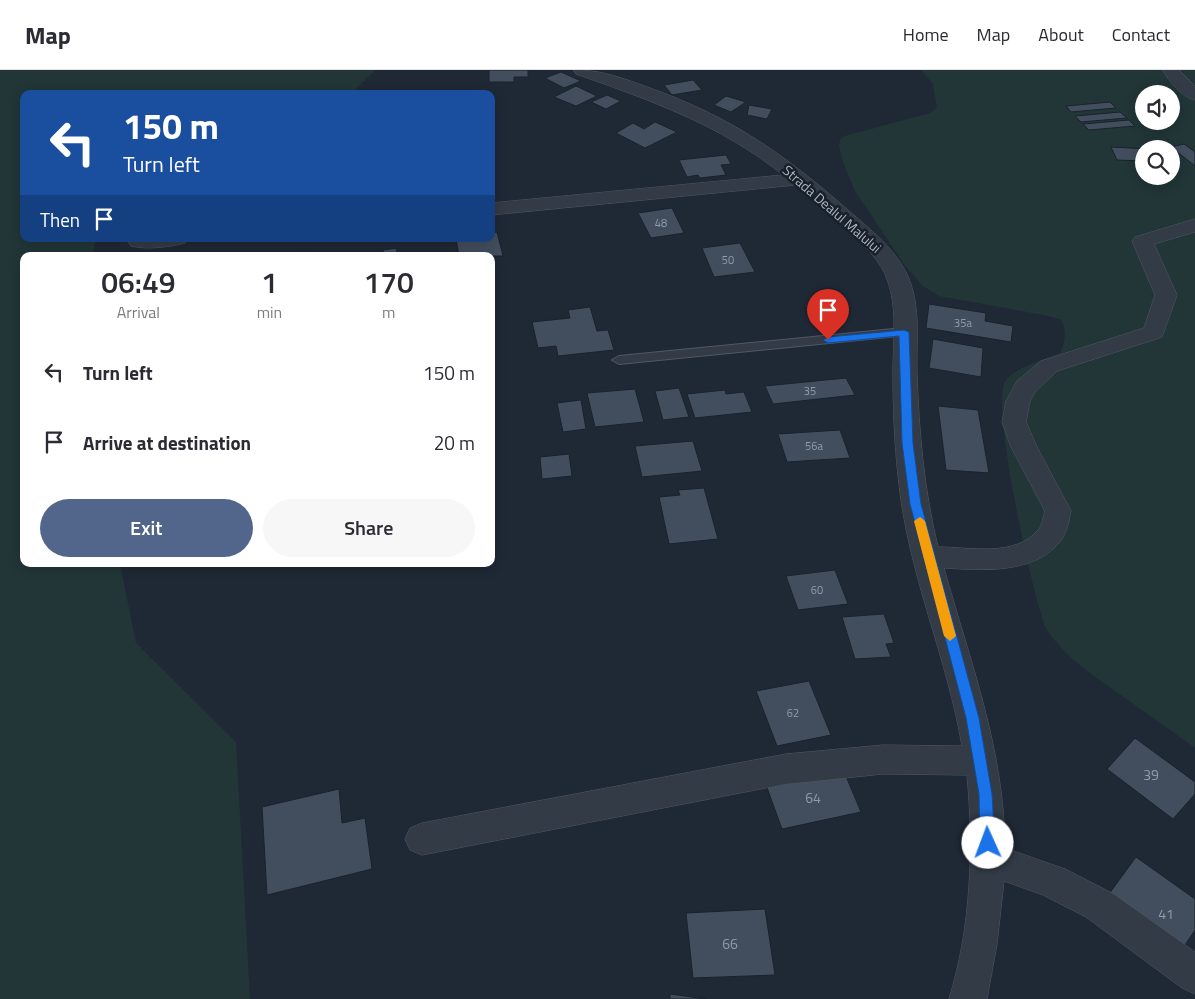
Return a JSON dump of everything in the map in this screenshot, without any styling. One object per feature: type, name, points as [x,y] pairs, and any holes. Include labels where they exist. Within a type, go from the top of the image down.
[{"type":"street","name":"Strada Dealul Malului","points":[[582,70],[666,101],[723,126],[801,179],[880,249],[892,266],[900,283],[906,305],[904,332],[908,443],[916,504],[928,557],[973,718],[986,794],[988,859],[981,931],[968,999]]},
{"type":"street","points":[[1171,70],[1175,77],[1195,95]]},
{"type":"street","points":[[495,209],[801,179]]},
{"type":"street","points":[[928,557],[956,556],[1003,559],[1026,553],[1049,535],[1058,511],[1024,448],[1014,422],[1018,401],[1026,387],[1049,366],[1154,332],[1166,295],[1142,240],[1195,225]]},
{"type":"street","points":[[422,839],[777,771],[846,760],[888,758],[980,761]]},
{"type":"street","points":[[988,859],[1052,881],[1099,905],[1195,975]]},
{"type":"lane","points":[[619,360],[904,332]]},
{"type":"green space","points":[[0,70],[375,70],[355,90],[20,90],[20,242],[95,242],[93,252],[20,252],[20,567],[121,567],[136,643],[236,742],[250,999],[0,999]]},
{"type":"green space","points":[[921,70],[1195,70],[1195,748],[1079,665],[1054,640],[1044,623],[1038,604],[1008,464],[1002,402],[1004,384],[1007,379],[1020,369],[1060,353],[1065,337],[1061,320],[1049,316],[939,296],[923,286],[906,267],[855,191],[843,162],[839,146],[840,140],[845,136],[930,113],[937,108],[933,84]]},
{"type":"building","points":[[489,70],[528,70],[528,77],[514,77],[514,82],[489,82]]},
{"type":"building","points":[[561,72],[581,81],[564,88],[545,78]]},
{"type":"building","points":[[693,80],[702,90],[672,95],[664,85]]},
{"type":"building","points":[[576,86],[597,96],[576,106],[554,97]]},
{"type":"building","points":[[607,95],[621,101],[606,109],[591,102]]},
{"type":"building","points":[[726,96],[746,102],[731,112],[714,105]]},
{"type":"building","points":[[1110,102],[1116,108],[1071,112],[1066,106]]},
{"type":"building","points":[[749,105],[772,109],[767,119],[747,115]]},
{"type":"building","points":[[1120,112],[1127,118],[1081,122],[1075,116]]},
{"type":"building","points":[[1129,120],[1135,126],[1089,130],[1083,124]]},
{"type":"building","points":[[655,122],[677,132],[645,148],[616,133],[633,123],[644,129]]},
{"type":"building","points":[[1184,144],[1195,152],[1195,166],[1180,154],[1180,145]]},
{"type":"building","points":[[1111,147],[1135,148],[1135,161],[1117,160]]},
{"type":"building","points":[[726,155],[731,164],[721,165],[726,175],[700,178],[698,175],[687,177],[679,160]]},
{"type":"building","points":[[672,208],[684,233],[651,238],[638,213]]},
{"type":"building","points":[[495,232],[497,232],[503,256],[495,256],[495,252],[458,252],[457,242],[495,242]]},
{"type":"building","points":[[740,243],[755,272],[714,277],[702,248]]},
{"type":"building","points":[[396,248],[397,252],[383,252],[383,250]]},
{"type":"building","points":[[929,304],[986,313],[985,321],[1013,326],[1011,342],[926,328]]},
{"type":"building","points":[[590,307],[597,331],[608,330],[614,350],[558,356],[556,346],[538,348],[532,322],[570,318],[568,310]]},
{"type":"building","points":[[933,339],[983,348],[981,377],[929,368]]},
{"type":"building","points":[[846,378],[855,395],[773,404],[765,386]]},
{"type":"building","points":[[679,388],[689,417],[663,420],[655,391]]},
{"type":"building","points":[[635,389],[644,422],[595,427],[587,393]]},
{"type":"building","points":[[725,390],[726,394],[744,392],[752,412],[695,418],[687,394]]},
{"type":"building","points":[[581,400],[586,429],[563,432],[557,403]]},
{"type":"building","points":[[938,406],[978,410],[989,473],[946,470]]},
{"type":"building","points":[[840,430],[850,458],[787,462],[778,434]]},
{"type":"building","points":[[693,441],[702,471],[642,477],[635,446]]},
{"type":"building","points":[[569,454],[572,476],[542,479],[540,457]]},
{"type":"building","points":[[704,488],[718,539],[669,544],[659,497],[680,495],[678,490]]},
{"type":"building","points":[[835,570],[848,604],[798,610],[786,576]]},
{"type":"building","points":[[884,614],[894,643],[886,644],[891,657],[855,659],[842,617]]},
{"type":"building","points":[[809,681],[831,735],[777,746],[756,691]]},
{"type":"building","points":[[1135,738],[1195,782],[1195,794],[1173,819],[1107,769]]},
{"type":"building","points":[[843,769],[861,812],[782,829],[766,785]]},
{"type":"building","points":[[339,789],[342,823],[365,818],[372,869],[267,895],[262,807]]},
{"type":"building","points":[[1136,857],[1195,899],[1195,930],[1183,948],[1109,894]]},
{"type":"building","points":[[765,909],[775,975],[693,978],[686,913]]},
{"type":"building","points":[[670,994],[706,999],[670,999]]},
{"type":"slow traffic","points":[[920,521],[950,636]]},
{"type":"route","points":[[828,340],[904,332],[908,443],[916,504],[928,557],[973,718],[986,794],[988,843]]}]
